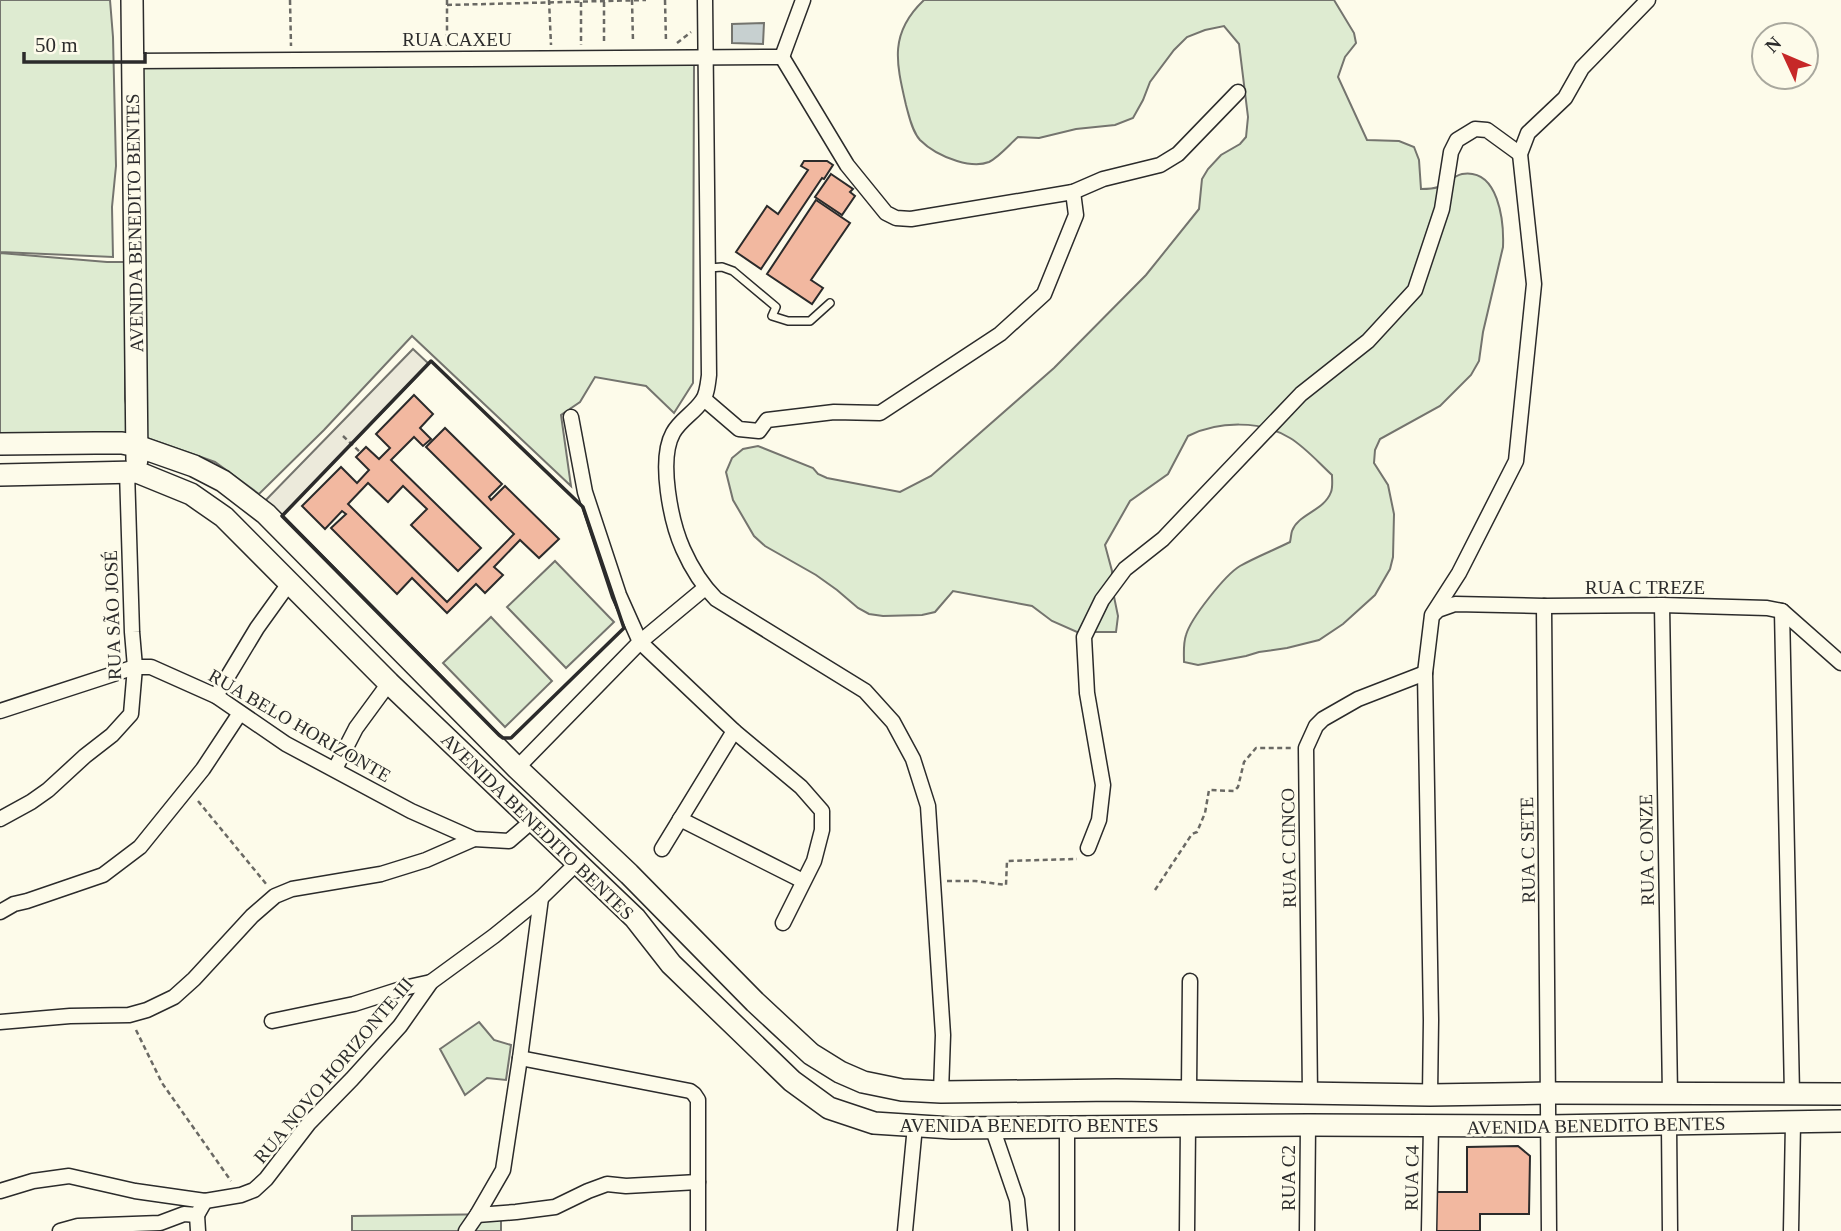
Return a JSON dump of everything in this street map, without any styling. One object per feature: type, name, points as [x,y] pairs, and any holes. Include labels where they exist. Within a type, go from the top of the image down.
[{"type":"street","name":"AVENIDA BENEDITO BENTES","points":[[132,0],[136,446],[132,472]]},
{"type":"street","points":[[705,0],[709,375],[704,399],[673,431],[666,451],[667,485],[672,513],[682,548],[705,588],[716,599],[865,691],[893,722],[913,759],[928,806],[943,1035],[942,1093]]},
{"type":"street","points":[[803,0],[782,57],[847,164],[886,213],[896,218],[946,215],[1073,191],[1104,179],[1160,165],[1178,154],[1238,92]]},
{"type":"street","points":[[1430,1095],[1425,673],[1432,615],[1459,573],[1516,461],[1534,284],[1520,154],[1528,133],[1565,98],[1582,68],[1648,0]]},
{"type":"street","name":"RUA CAXEU","points":[[133,61],[782,57]]},
{"type":"street","points":[[1088,848],[1098,820],[1103,785],[1087,693],[1084,637],[1102,600],[1125,569],[1163,539],[1301,394],[1368,341],[1415,290],[1442,209],[1451,152],[1457,140],[1475,129],[1487,130],[1520,154]]},
{"type":"street","points":[[704,399],[739,429],[759,431],[767,420],[834,412],[880,412],[1000,334],[1044,294],[1076,215],[1073,191]]},
{"type":"street","points":[[571,417],[585,492],[619,595],[640,642],[734,731],[801,786],[822,811],[822,830],[814,861],[783,923]]},
{"type":"street","name":"AVENIDA BENEDITO BENTES","points":[[0,444],[109,443],[136,446],[194,466],[223,481],[248,499],[755,1002],[811,1054],[863,1082],[902,1090],[942,1093],[1189,1090],[1430,1095],[1841,1094]]},
{"type":"street","name":"AVENIDA BENEDITO BENTES","points":[[0,475],[132,472],[191,494],[224,517],[389,683],[635,918],[671,964],[792,1082],[829,1108],[874,1123],[952,1128],[1549,1126],[1841,1121]]},
{"type":"street","name":"RUA SÃO JOSÉ","points":[[0,819],[48,790],[131,714],[135,667],[132,632],[132,472]]},
{"type":"street","points":[[216,696],[257,628],[290,582]]},
{"type":"street","points":[[517,768],[640,642],[705,588]]},
{"type":"street","name":"RUA C TREZE","points":[[1432,615],[1455,604],[1662,605],[1767,608],[1782,611]]},
{"type":"street","name":"RUA C ONZE","points":[[1662,605],[1670,1094]]},
{"type":"street","name":"RUA C SETE","points":[[1544,606],[1549,1231]]},
{"type":"street","points":[[1782,611],[1841,663]]},
{"type":"street","points":[[1782,611],[1792,1094]]},
{"type":"street","points":[[0,711],[135,667]]},
{"type":"street","name":"RUA BELO HORIZONTE","points":[[135,667],[151,667],[216,696],[286,744],[411,811],[474,839],[509,841],[532,821]]},
{"type":"street","points":[[1306,748],[1316,726],[1323,719],[1358,699],[1425,673]]},
{"type":"street","points":[[335,769],[356,728],[389,683]]},
{"type":"street","points":[[0,912],[14,904],[103,875],[140,847],[203,769],[240,713]]},
{"type":"street","points":[[662,849],[734,731]]},
{"type":"street","name":"RUA C CINCO","points":[[1306,748],[1310,1094]]},
{"type":"street","points":[[680,819],[803,881]]},
{"type":"street","points":[[0,1022],[70,1016],[129,1015],[147,1010],[174,997],[252,916],[275,896],[292,889],[381,874],[426,860],[474,839]]},
{"type":"street","name":"RUA NOVO HORIZONTE III","points":[[0,1191],[33,1181],[69,1176],[135,1191],[205,1202],[254,1190],[266,1179],[309,1123],[400,1026],[431,982],[541,898],[577,863]]},
{"type":"street","points":[[466,1231],[503,1170],[541,898]]},
{"type":"street","points":[[635,918],[653,899]]},
{"type":"street","points":[[1189,1090],[1190,981]]},
{"type":"street","points":[[272,1021],[354,1004],[431,982]]},
{"type":"street","points":[[520,1058],[690,1091],[694,1094],[698,1101],[698,1231]]},
{"type":"street","points":[[1116,1090],[1117,1127]]},
{"type":"street","points":[[1791,1231],[1793,1123]]},
{"type":"street","name":"RUA C2","points":[[1307,1231],[1308,1125]]},
{"type":"street","points":[[1669,1125],[1670,1231]]},
{"type":"street","points":[[905,1231],[915,1126]]},
{"type":"street","points":[[1187,1231],[1188,1126]]},
{"type":"street","name":"RUA C4","points":[[1429,1231],[1431,1126]]},
{"type":"street","points":[[992,1127],[1017,1200],[1020,1231]]},
{"type":"street","points":[[1067,1127],[1068,1231]]},
{"type":"street","points":[[477,1215],[555,1207],[607,1184],[626,1186],[698,1182]]},
{"type":"street","points":[[198,1231],[197,1215],[205,1202]]},
{"type":"street","points":[[60,1231],[78,1226],[160,1223],[184,1214],[197,1215]]},
{"type":"lane","points":[[709,268],[722,267],[733,271],[776,307],[772,316],[788,321],[810,321],[830,303]]},
{"type":"path","points":[[290,0],[291,50]]},
{"type":"path","points":[[632,0],[634,47]]},
{"type":"path","points":[[447,49],[447,2],[646,0]]},
{"type":"path","points":[[665,0],[666,47]]},
{"type":"path","points":[[549,1],[551,48]]},
{"type":"path","points":[[581,1],[581,48]]},
{"type":"path","points":[[604,1],[604,48]]},
{"type":"path","points":[[672,47],[696,28]]},
{"type":"path","points":[[343,436],[361,453]]},
{"type":"path","points":[[1155,890],[1192,834],[1197,832],[1205,813],[1209,790],[1234,791],[1238,787],[1244,762],[1256,748],[1306,748]]},
{"type":"path","points":[[188,788],[275,896]]},
{"type":"path","points":[[933,882],[975,881],[1006,885],[1007,862],[1083,859],[1088,848]]},
{"type":"path","points":[[129,1015],[162,1083],[241,1195]]},
{"type":"green space","points":[[0,0],[110,0],[116,166],[112,207],[113,257],[0,252]]},
{"type":"green space","points":[[924,0],[1334,0],[1354,33],[1356,43],[1345,57],[1338,77],[1367,140],[1399,141],[1414,147],[1419,160],[1421,189],[1438,187],[1462,174],[1474,174],[1484,179],[1491,188],[1500,211],[1503,247],[1479,361],[1471,375],[1440,406],[1380,439],[1375,450],[1374,463],[1388,485],[1394,514],[1393,557],[1390,569],[1375,595],[1343,624],[1319,640],[1198,665],[1184,662],[1184,642],[1189,628],[1218,587],[1240,566],[1290,542],[1295,525],[1323,504],[1332,490],[1332,475],[1290,438],[1266,428],[1226,425],[1188,436],[1168,474],[1130,501],[1105,545],[1112,571],[1112,587],[1118,616],[1116,632],[1077,632],[1052,621],[1032,606],[953,591],[935,612],[922,615],[869,614],[816,575],[765,546],[754,536],[733,500],[726,472],[732,458],[743,449],[758,446],[813,468],[827,478],[900,492],[931,476],[1054,368],[1146,275],[1199,209],[1202,179],[1208,169],[1221,155],[1240,144],[1246,137],[1248,117],[1239,44],[1224,26],[1187,37],[1174,50],[1150,82],[1133,118],[1115,125],[1076,129],[1039,138],[1018,137],[985,163],[969,164],[937,153],[920,140],[915,132],[908,114],[898,62],[900,36],[905,24]]},
{"type":"green space","points":[[694,64],[693,383],[674,413],[646,386],[595,377],[580,402],[561,415],[571,486],[412,336],[324,430],[259,494],[215,462],[147,438],[142,428],[142,67]]},
{"type":"green space","points":[[0,253],[125,262],[125,399],[128,437],[0,438]]},
{"type":"green space","points":[[555,561],[614,622],[566,668],[507,607]]},
{"type":"green space","points":[[491,617],[552,681],[505,727],[443,663]]},
{"type":"green space","points":[[479,1022],[494,1040],[511,1045],[506,1080],[487,1078],[465,1095],[440,1049]]},
{"type":"green space","points":[[501,1214],[501,1231],[352,1231],[352,1216]]},
{"type":"shaded area","points":[[764,23],[763,44],[732,43],[732,24]]},
{"type":"shaded area","points":[[413,349],[429,364],[277,521],[261,505]]},
{"type":"building","points":[[804,161],[827,161],[833,165],[761,269],[736,252],[767,206],[778,214],[808,170],[801,166]]},
{"type":"building","points":[[831,174],[853,189],[850,192],[855,196],[842,215],[815,197]]},
{"type":"building","points":[[816,200],[850,223],[811,280],[823,288],[812,304],[767,274]]},
{"type":"building","points":[[414,395],[433,414],[420,428],[431,439],[423,446],[414,437],[391,460],[481,548],[458,571],[411,525],[427,509],[403,486],[388,502],[368,483],[348,504],[447,602],[514,534],[426,447],[445,428],[502,484],[489,497],[491,500],[505,486],[559,539],[539,558],[520,540],[494,567],[503,575],[485,593],[476,584],[447,613],[412,578],[397,594],[331,528],[346,514],[342,511],[325,529],[302,506],[341,467],[357,483],[369,470],[356,457],[366,447],[379,459],[390,448],[376,434]]},
{"type":"building","points":[[1518,1146],[1530,1156],[1529,1214],[1480,1214],[1480,1231],[1435,1231],[1435,1192],[1467,1192],[1467,1147]]},
{"type":"wall","points":[[431,361],[583,507],[624,628],[511,738],[499,735],[282,516],[431,361]]}]
